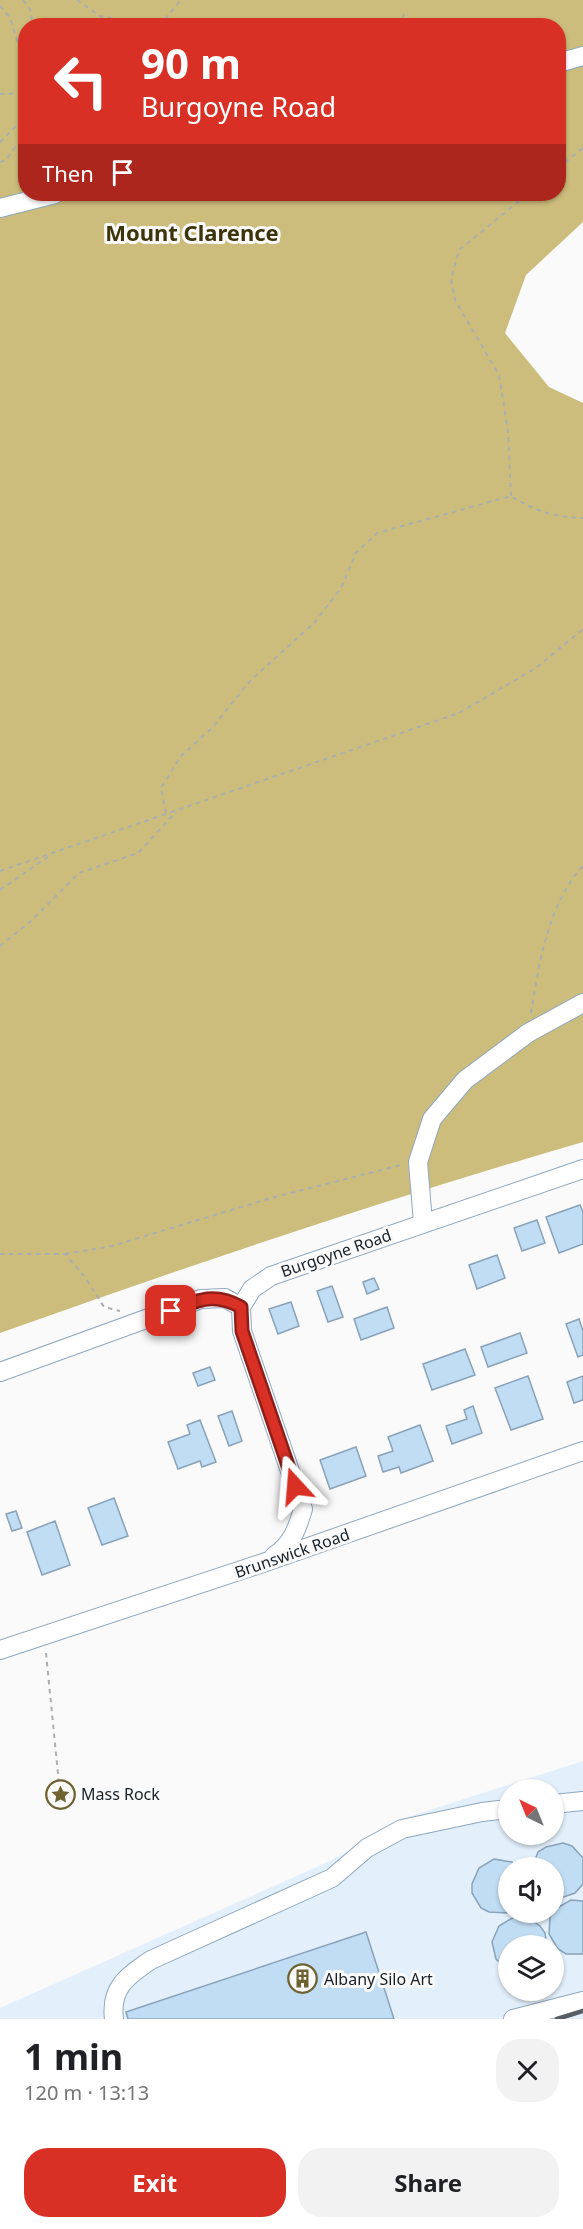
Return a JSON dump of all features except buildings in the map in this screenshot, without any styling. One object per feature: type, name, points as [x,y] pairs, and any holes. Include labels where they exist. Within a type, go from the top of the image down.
[{"type":"street","points":[[566,61],[583,56]]},
{"type":"street","points":[[0,208],[28,201]]},
{"type":"street","points":[[423,1223],[418,1162],[432,1119],[465,1080],[528,1033],[583,1003]]},
{"type":"street","name":"Burgoyne Road","points":[[241,1307],[252,1289],[271,1276],[583,1169]]},
{"type":"street","points":[[0,1372],[201,1299],[225,1298],[241,1307],[242,1331],[303,1509],[297,1531],[285,1549],[260,1564]]},
{"type":"street","name":"Brunswick Road","points":[[0,1650],[260,1564],[583,1451]]},
{"type":"street","points":[[564,1803],[583,1801]]},
{"type":"street","points":[[114,2019],[112,2005],[118,1985],[128,1975],[151,1960],[332,1878],[367,1848],[402,1829],[498,1810]]},
{"type":"street","points":[[513,2019],[583,2001]]},
{"type":"path","points":[[23,0],[30,9],[32,18]]},
{"type":"path","points":[[77,0],[100,16],[110,18]]},
{"type":"path","points":[[166,18],[182,0]]},
{"type":"path","points":[[0,6],[10,18],[18,43]]},
{"type":"path","points":[[403,18],[404,14]]},
{"type":"path","points":[[0,94],[18,93]]},
{"type":"path","points":[[0,142],[18,121]]},
{"type":"path","points":[[0,162],[6,160],[18,143]]},
{"type":"path","points":[[566,162],[583,148]]},
{"type":"path","points":[[511,496],[508,432],[499,375],[455,300],[452,279],[459,250],[519,201]]},
{"type":"path","points":[[166,814],[161,788],[180,757],[212,728],[250,681],[315,622],[341,588],[356,553],[377,533],[511,496],[535,510],[555,516],[583,518]]},
{"type":"path","points":[[0,871],[459,713],[536,668],[578,636],[583,629]]},
{"type":"path","points":[[578,636],[583,637]]},
{"type":"path","points":[[0,946],[30,921],[79,873],[138,853],[178,810]]},
{"type":"path","points":[[0,890],[55,852]]},
{"type":"path","points":[[528,1033],[539,967],[556,911],[572,878],[583,866]]},
{"type":"path","points":[[0,1254],[65,1254],[112,1246],[271,1198],[391,1166],[418,1162]]},
{"type":"path","points":[[65,1254],[84,1276],[104,1307],[124,1312]]},
{"type":"path","points":[[45,1644],[60,1794]]},
{"type":"shaded area","points":[[0,0],[583,0],[583,222],[526,275],[505,333],[549,387],[583,403],[583,1142],[436,1186],[145,1282],[0,1333]]},
{"type":"shaded area","points":[[583,1761],[583,2019],[0,2019],[0,2008],[330,1861],[411,1816],[498,1788],[498,1845],[564,1845],[564,1779],[527,1779]]},
{"type":"railway","points":[[557,2019],[583,2011]]},
{"type":"place","name":"Mass Rock","points":[[60,1794]]},
{"type":"place","name":"Albany Silo Art","points":[[303,1979]]},
{"type":"district","name":"Mount Clarence","points":[[192,233]]},
{"type":"route","points":[[171,1311],[201,1299],[225,1298],[241,1307],[242,1331],[295,1486]]}]
